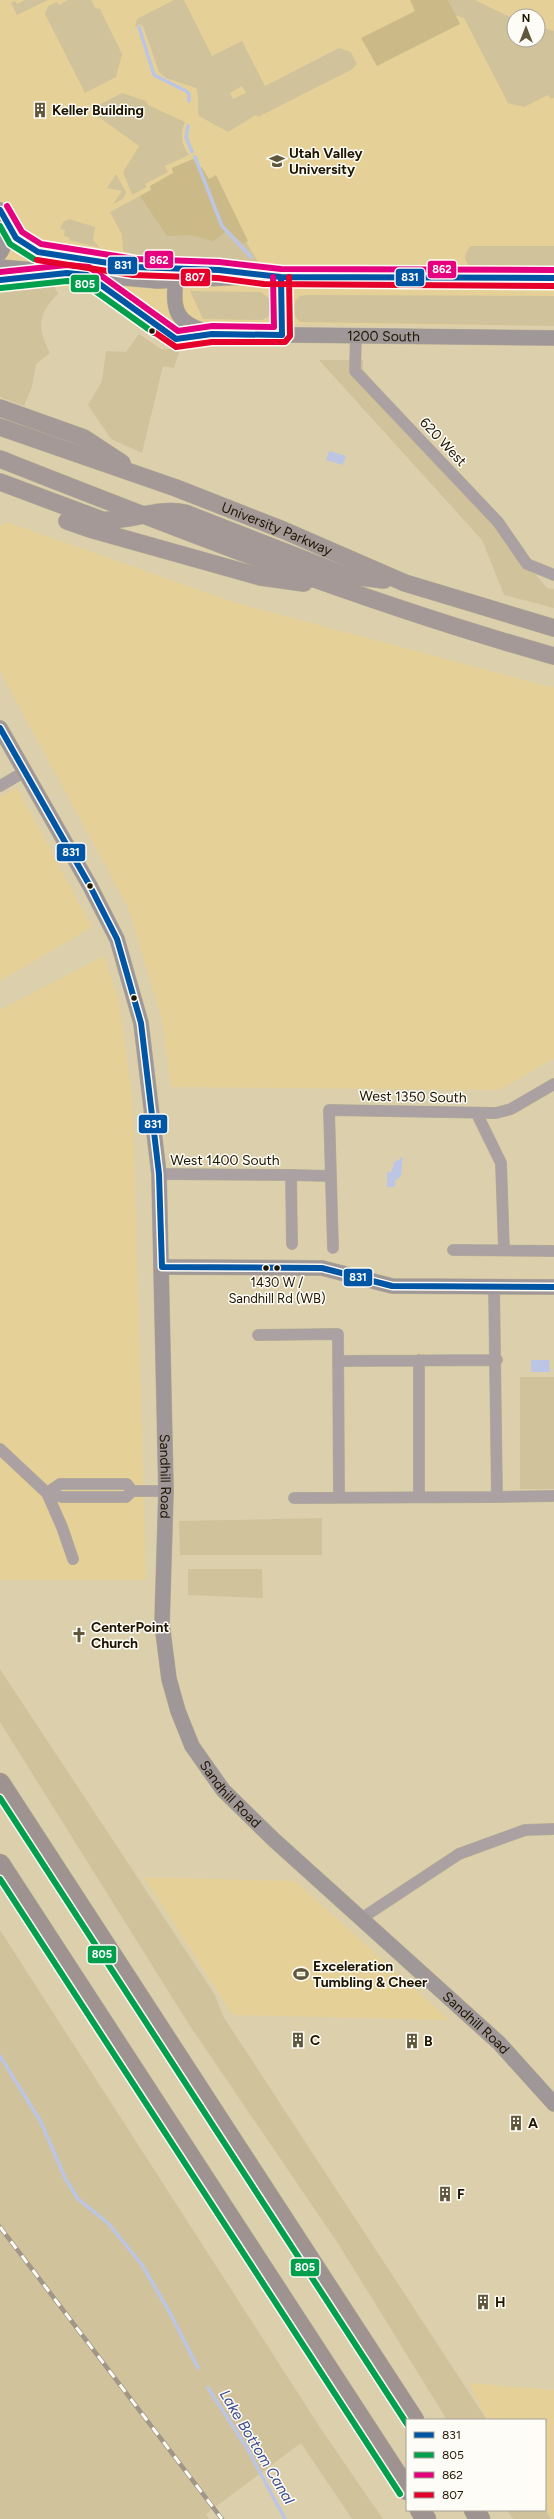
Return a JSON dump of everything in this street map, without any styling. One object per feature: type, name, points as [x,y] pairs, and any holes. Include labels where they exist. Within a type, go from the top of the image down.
[{"type":"highway","points":[[0,1783],[413,2419]]},
{"type":"highway","points":[[0,1864],[406,2488]]},
{"type":"main road","points":[[0,408],[84,438],[144,478]]},
{"type":"main road","name":"University Parkway","points":[[0,427],[144,478],[283,530],[405,583],[554,628]]},
{"type":"main road","points":[[0,460],[143,516],[336,587],[436,621],[554,656]]},
{"type":"main road","points":[[0,482],[102,520],[119,521],[167,511],[185,513],[344,575],[405,583]]},
{"type":"main road","points":[[0,494],[90,529],[119,538],[261,577],[336,587]]},
{"type":"street","points":[[0,253],[6,243],[4,219]]},
{"type":"street","points":[[4,219],[16,238],[38,252],[134,268],[219,270],[281,277],[554,278]]},
{"type":"street","points":[[0,267],[176,281],[264,276]]},
{"type":"street","points":[[0,280],[67,273]]},
{"type":"street","name":"1200 South","points":[[87,275],[176,339],[212,334],[554,338]]},
{"type":"street","points":[[281,277],[282,334]]},
{"type":"street","name":"1200 South","points":[[176,281],[174,302],[179,317],[192,328],[212,334]]},
{"type":"street","name":"620 West","points":[[356,335],[355,371],[498,522],[527,564],[554,575]]},
{"type":"street","name":"Sandhill Road","points":[[0,728],[90,886],[117,939],[141,1023],[159,1174],[166,1491],[162,1624],[168,1679],[178,1711],[192,1746],[223,1790],[273,1839],[500,2043],[554,2104]]},
{"type":"street","points":[[0,786],[24,772]]},
{"type":"street","name":"West 1350 South","points":[[330,1176],[329,1110],[477,1114],[511,1109],[554,1084]]},
{"type":"street","points":[[477,1114],[501,1163],[504,1250]]},
{"type":"street","name":"West 1400 South","points":[[159,1174],[330,1176]]},
{"type":"street","points":[[291,1175],[292,1244]]},
{"type":"street","points":[[330,1176],[333,1189],[333,1248]]},
{"type":"street","points":[[453,1250],[554,1251]]},
{"type":"street","points":[[162,1268],[322,1268],[392,1286],[554,1287]]},
{"type":"street","points":[[494,1286],[497,1360],[497,1496]]},
{"type":"street","points":[[258,1335],[338,1334],[338,1498]]},
{"type":"street","points":[[419,1360],[419,1497]]},
{"type":"street","points":[[338,1361],[497,1360]]},
{"type":"street","points":[[0,1449],[47,1493],[62,1527],[73,1559]]},
{"type":"street","points":[[47,1493],[62,1497],[126,1497],[132,1491],[166,1491]]},
{"type":"street","points":[[294,1498],[554,1496]]},
{"type":"street","points":[[362,1918],[459,1854],[525,1830],[554,1829]]},
{"type":"shaded area","name":"Utah Valley University","points":[[0,0],[554,0],[554,326],[261,324],[168,327],[85,290],[13,282],[0,288]]},
{"type":"shaded area","points":[[25,0],[48,0],[17,15],[11,3],[15,1],[17,4]]},
{"type":"shaded area","points":[[68,0],[91,0],[95,8],[100,9],[122,54],[116,77],[85,93],[45,14],[48,6],[57,2],[59,5]]},
{"type":"shaded area","points":[[174,0],[184,0],[212,56],[242,41],[265,86],[339,48],[351,52],[357,64],[351,70],[258,117],[256,115],[228,132],[199,116],[198,95],[196,88],[166,78],[159,72],[143,26],[139,24],[135,28],[137,19]],"holes":[[[242,86],[246,93],[233,99],[230,93]]]},
{"type":"shaded area","points":[[410,0],[448,0],[460,24],[377,66],[361,38],[415,11]]},
{"type":"shaded area","points":[[448,0],[475,0],[506,15],[506,48],[546,48],[546,28],[554,31],[554,98],[551,99],[548,95],[524,107],[508,103],[464,18],[455,15]]},
{"type":"shaded area","points":[[122,93],[146,101],[148,105],[185,122],[182,131],[182,139],[184,147],[189,155],[165,166],[168,172],[145,184],[147,187],[132,195],[123,172],[139,146],[96,115],[93,108]]},
{"type":"shaded area","points":[[193,159],[202,168],[257,260],[256,263],[213,262],[185,257],[136,255],[123,251],[122,235],[110,212],[151,190],[150,186],[174,173],[172,168]]},
{"type":"shaded area","points":[[193,159],[202,168],[209,179],[216,175],[248,241],[243,244],[228,230],[213,241],[191,235],[167,236],[140,196],[151,190],[150,186],[173,173],[172,168]]},
{"type":"shaded area","points":[[116,174],[126,192],[123,199],[113,204],[122,191],[107,188]]},
{"type":"shaded area","points":[[69,219],[95,227],[93,240],[100,248],[69,240],[70,238],[64,236],[65,230],[60,229],[63,222]]},
{"type":"shaded area","points":[[471,246],[554,246],[554,267],[472,267],[465,260],[467,251]]},
{"type":"shaded area","points":[[23,283],[54,286],[58,294],[46,308],[41,322],[43,336],[50,353],[36,364],[32,387],[24,406],[0,397],[0,289]]},
{"type":"shaded area","points":[[190,291],[261,292],[271,300],[270,316],[262,320],[203,319]]},
{"type":"shaded area","points":[[300,296],[554,296],[554,326],[300,322],[295,316],[295,301]]},
{"type":"shaded area","points":[[139,334],[161,349],[177,349],[179,352],[174,368],[163,366],[142,453],[111,439],[88,405],[102,381],[106,351],[126,352]]},
{"type":"shaded area","points":[[319,360],[363,360],[363,369],[547,588],[554,589],[554,608],[504,595],[482,540]]},
{"type":"shaded area","points":[[7,522],[233,602],[554,688],[554,1058],[500,1090],[171,1087],[162,1019],[128,907],[0,671],[0,526]]},
{"type":"shaded area","points":[[17,788],[92,927],[0,981],[0,797]]},
{"type":"shaded area","points":[[104,956],[118,998],[132,1094],[146,1580],[0,1580],[0,1010]]},
{"type":"shaded area","points":[[520,1377],[554,1377],[554,1489],[520,1489]]},
{"type":"shaded area","points":[[322,1518],[322,1555],[180,1555],[179,1521]]},
{"type":"shaded area","points":[[188,1569],[262,1569],[263,1598],[188,1595]]},
{"type":"shaded area","points":[[0,1669],[215,1995],[223,2016],[486,2419],[446,2419],[339,2245],[190,2026],[0,1722]]},
{"type":"shaded area","points":[[144,1877],[295,1881],[449,2020],[233,2015]]},
{"type":"shaded area","points":[[0,1930],[321,2429],[383,2519],[352,2519],[301,2443],[206,2514],[209,2519],[0,2519]]},
{"type":"shaded area","points":[[469,2383],[554,2390],[554,2519],[546,2510],[546,2419],[487,2419]]},
{"type":"shaded area","points":[[508,2511],[546,2511],[551,2519],[513,2519]]},
{"type":"water","points":[[329,451],[346,456],[343,465],[326,460]]},
{"type":"water","points":[[403,1157],[401,1176],[395,1181],[395,1187],[387,1187],[387,1172],[391,1172],[393,1163]]},
{"type":"water","points":[[531,1360],[549,1360],[550,1372],[531,1372]]},
{"type":"waterway","points":[[139,27],[154,75],[186,91],[189,94],[189,101]]},
{"type":"waterway","points":[[188,126],[186,137],[192,152]]},
{"type":"waterway","points":[[195,157],[222,226],[251,257]]},
{"type":"waterway","name":"Lake Bottom Canal","points":[[0,2056],[41,2122],[65,2178],[78,2199],[108,2223],[142,2265],[169,2311],[198,2368]]},
{"type":"waterway","name":"Lake Bottom Canal","points":[[208,2388],[247,2448],[285,2519]]},
{"type":"railway","points":[[0,2227],[222,2519]]},
{"type":"transit line","name":"862","points":[[7,206],[22,232],[41,244],[135,259],[219,262],[281,269],[554,270]]},
{"type":"transit line","name":"831","points":[[0,210],[16,238],[38,252],[134,267],[219,270],[281,277],[554,278]]},
{"type":"transit line","name":"805","points":[[0,226],[10,244],[34,259]]},
{"type":"transit line","name":"807","points":[[37,260],[133,275],[218,278],[264,284],[554,286]]},
{"type":"transit line","name":"862","points":[[0,272],[67,265],[89,267],[178,331],[212,326],[274,327],[273,277]]},
{"type":"transit line","name":"831","points":[[0,280],[67,273],[87,275],[176,339],[212,334],[282,335],[281,277]]},
{"type":"transit line","name":"807","points":[[154,332],[176,347],[212,342],[285,342],[290,336],[289,277]]},
{"type":"transit line","name":"805","points":[[1,288],[67,281],[84,283],[154,333]]},
{"type":"transit line","name":"831","points":[[0,728],[90,886],[117,939],[141,1023],[159,1174],[162,1267]]},
{"type":"transit line","name":"831","points":[[162,1267],[322,1268],[392,1286],[554,1287]]},
{"type":"transit line","name":"805","points":[[0,1798],[406,2422]]},
{"type":"transit line","name":"805","points":[[0,1879],[400,2494]]},
{"type":"place","name":"Keller Building","points":[[40,110]]},
{"type":"place","name":"Utah Valley University","points":[[277,161]]},
{"type":"place","name":"1430 W / Sandhill Rd (WB)","points":[[277,1268]]},
{"type":"place","name":"CenterPoint Church","points":[[79,1635]]},
{"type":"place","name":"Exceleration Tumbling & Cheer","points":[[301,1974]]},
{"type":"place","name":"C","points":[[298,2040]]},
{"type":"place","name":"B","points":[[412,2041]]},
{"type":"place","name":"A","points":[[516,2123]]},
{"type":"place","name":"F","points":[[445,2194]]},
{"type":"place","name":"H","points":[[483,2302]]}]
